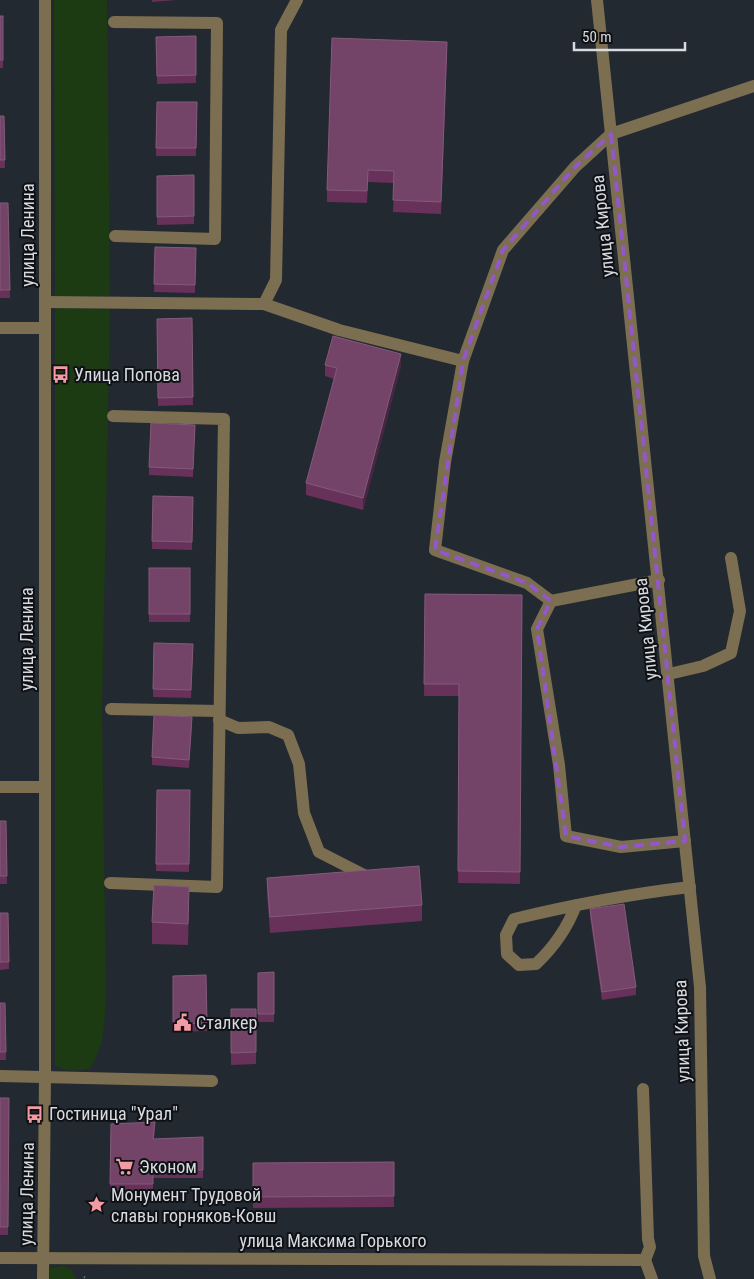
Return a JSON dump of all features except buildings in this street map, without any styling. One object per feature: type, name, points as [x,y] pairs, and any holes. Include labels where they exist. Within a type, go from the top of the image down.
[{"type":"street","name":"улица Ленина","points":[[43,1279],[45,1076],[45,0]]},
{"type":"street","points":[[264,304],[276,280],[281,30],[297,0]]},
{"type":"street","name":"улица Кирова","points":[[597,0],[669,674],[700,987],[704,1256],[710,1279]]},
{"type":"street","points":[[114,22],[217,23],[215,239],[114,236]]},
{"type":"street","points":[[658,580],[551,601],[527,583],[435,550],[445,462],[463,361],[503,250],[575,167],[611,134],[754,86]]},
{"type":"street","points":[[45,302],[264,304],[339,330],[463,361]]},
{"type":"street","points":[[0,328],[46,328]]},
{"type":"street","points":[[110,883],[217,887],[224,419],[113,416]]},
{"type":"street","points":[[669,674],[703,666],[731,653],[740,612],[731,558]]},
{"type":"street","points":[[551,601],[536,629],[559,765],[566,836],[621,848],[685,841]]},
{"type":"street","points":[[111,709],[219,716],[238,728],[268,727],[288,735],[299,764],[304,813],[319,852],[366,876]]},
{"type":"street","points":[[0,786],[44,786]]},
{"type":"street","points":[[576,905],[563,932],[551,949],[536,964],[519,965],[507,954],[506,935],[514,919],[559,908],[632,894],[690,887]]},
{"type":"street","points":[[0,1076],[212,1081]]},
{"type":"street","points":[[643,1089],[648,1239],[650,1247],[645,1260],[652,1279]]},
{"type":"street","name":"улица Максима Горького","points":[[0,1258],[645,1260]]},
{"type":"highlighted area","points":[[611,134],[617,191],[685,841],[621,847],[566,836],[537,629],[551,601],[527,583],[435,550],[463,361],[503,250],[575,167]]},
{"type":"green space","points":[[54,0],[107,0],[110,296],[55,297]]},
{"type":"green space","points":[[55,308],[110,309],[102,711],[106,995],[103,1034],[99,1052],[89,1069],[76,1070],[67,1070],[55,1065]]},
{"type":"green space","points":[[64,1266],[71,1269],[76,1279],[50,1279],[50,1268]]},
{"type":"place","name":"Улица Попова","points":[[60,375]]},
{"type":"place","name":"Сталкер","points":[[182,1023]]},
{"type":"place","name":"Гостиница \"Урал\"","points":[[35,1114]]},
{"type":"place","name":"Эконом","points":[[125,1167]]},
{"type":"place","name":"Монумент Трудовой славы горняков-Ковш","points":[[97,1205]]}]
